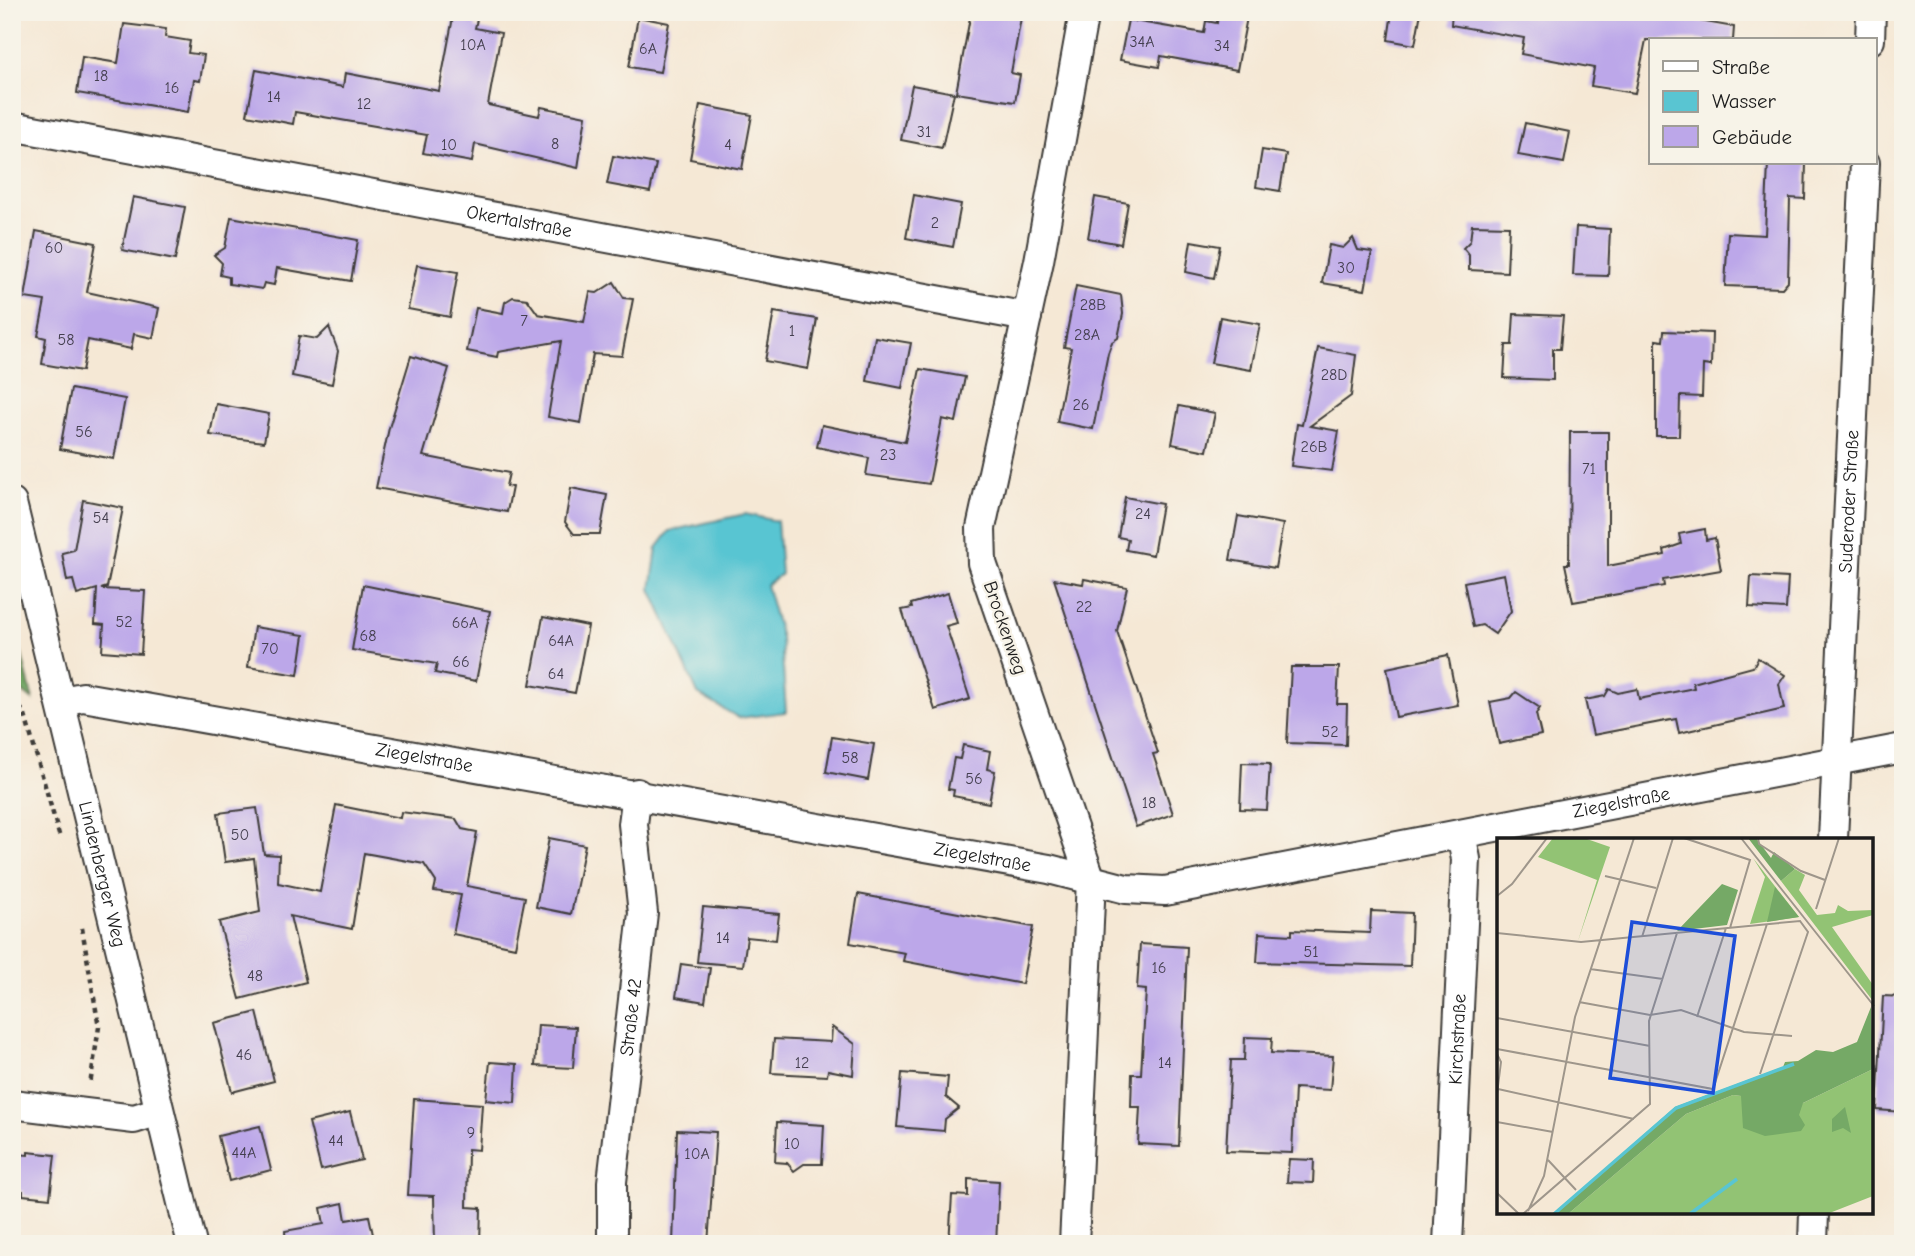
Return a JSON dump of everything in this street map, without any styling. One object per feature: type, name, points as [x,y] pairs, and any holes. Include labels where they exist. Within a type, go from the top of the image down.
[{"type":"street","name":"Brockenweg","points":[[1074,1244],[1091,880],[982,563],[981,528],[1027,317],[1084,12]]},
{"type":"street","points":[[1870,38],[1871,12]]},
{"type":"street","name":"Okertalstraße","points":[[12,127],[1027,317]]},
{"type":"street","name":"Suderoder Straße","points":[[1833,838],[1864,164]]},
{"type":"street","name":"Lindenberger Weg","points":[[12,503],[192,1244]]},
{"type":"street","name":"Ziegelstraße","points":[[61,701],[83,697],[637,793],[1049,869],[1126,889],[1165,891],[1903,748]]},
{"type":"street","name":"Straße 42","points":[[612,1244],[612,1182],[643,913],[633,824],[637,793]]},
{"type":"street","name":"Kirchstraße","points":[[1448,1244],[1466,859],[1461,834]]},
{"type":"street","points":[[12,1104],[134,1119],[159,1111]]},
{"type":"street","points":[[1813,1244],[1814,1214]]},
{"type":"path","points":[[12,700],[24,712],[64,851]]},
{"type":"path","points":[[80,915],[99,1027],[88,1114]]},
{"type":"green space","points":[[12,616],[33,700],[12,683]]},
{"type":"water","points":[[745,514],[777,521],[781,574],[766,585],[781,638],[786,712],[739,718],[698,694],[651,589],[657,548],[670,531]]},
{"type":"building","points":[[454,12],[478,15],[475,28],[501,33],[488,105],[539,116],[541,107],[586,116],[578,168],[475,144],[472,162],[423,153],[427,135],[295,112],[293,124],[247,115],[256,70],[343,87],[345,73],[439,91]]},
{"type":"building","points":[[971,12],[1022,12],[1011,73],[1020,75],[1015,102],[956,93]]},
{"type":"building","points":[[1218,12],[1248,12],[1237,70],[1161,56],[1159,67],[1120,60],[1128,20],[1204,33],[1206,21],[1217,23]]},
{"type":"building","points":[[1392,12],[1421,12],[1415,45],[1388,40]]},
{"type":"building","points":[[1452,12],[1649,12],[1734,27],[1733,38],[1646,40],[1635,93],[1591,86],[1594,68],[1521,54],[1524,38],[1451,25]]},
{"type":"building","points":[[638,17],[669,23],[660,72],[629,67]]},
{"type":"building","points":[[124,24],[166,29],[165,37],[190,41],[188,53],[204,55],[200,81],[194,80],[188,112],[77,93],[82,57],[118,63]]},
{"type":"building","points":[[912,85],[954,93],[942,148],[901,140]]},
{"type":"building","points":[[700,105],[752,115],[742,169],[690,159]]},
{"type":"building","points":[[1525,123],[1570,132],[1564,163],[1518,155]]},
{"type":"building","points":[[1262,150],[1286,154],[1280,191],[1256,187]]},
{"type":"building","points":[[613,156],[656,164],[650,192],[607,184]]},
{"type":"building","points":[[1768,164],[1806,164],[1805,199],[1790,198],[1788,281],[1782,288],[1725,286],[1728,233],[1765,235]]},
{"type":"building","points":[[914,195],[961,204],[953,247],[906,238]]},
{"type":"building","points":[[133,197],[185,207],[175,260],[122,250]]},
{"type":"building","points":[[1095,197],[1128,203],[1121,244],[1088,238]]},
{"type":"building","points":[[231,217],[358,240],[351,281],[277,268],[274,285],[264,283],[262,289],[229,284],[229,277],[220,275],[222,263],[214,255],[225,248]]},
{"type":"building","points":[[1472,225],[1509,226],[1507,272],[1469,270],[1469,255],[1463,248],[1470,241]]},
{"type":"building","points":[[1576,227],[1610,229],[1608,276],[1573,275]]},
{"type":"building","points":[[36,231],[96,243],[87,292],[159,308],[153,338],[134,334],[131,349],[88,340],[82,371],[42,364],[46,338],[38,336],[45,301],[25,298]]},
{"type":"building","points":[[1353,238],[1358,250],[1372,252],[1365,290],[1322,283],[1329,245],[1343,248]]},
{"type":"building","points":[[1191,241],[1220,246],[1214,278],[1186,272]]},
{"type":"building","points":[[417,265],[458,272],[450,317],[408,309]]},
{"type":"building","points":[[614,282],[624,298],[633,299],[622,356],[593,354],[581,423],[548,417],[561,341],[498,352],[497,357],[467,351],[476,308],[503,313],[505,302],[513,297],[527,299],[538,314],[584,322],[590,292],[597,293]]},
{"type":"building","points":[[1076,286],[1121,295],[1123,314],[1118,338],[1112,342],[1108,353],[1093,429],[1057,422],[1071,348],[1064,347]]},
{"type":"building","points":[[774,312],[817,319],[808,369],[765,361]]},
{"type":"building","points":[[1514,314],[1563,316],[1560,349],[1553,349],[1553,380],[1504,378],[1506,345],[1512,345]]},
{"type":"building","points":[[1220,317],[1260,324],[1251,370],[1211,363]]},
{"type":"building","points":[[329,327],[338,351],[332,384],[292,376],[299,336],[317,339]]},
{"type":"building","points":[[1664,331],[1712,333],[1711,366],[1703,365],[1702,397],[1680,396],[1679,436],[1656,436],[1656,340],[1663,341]]},
{"type":"building","points":[[875,337],[911,343],[902,388],[867,381]]},
{"type":"building","points":[[1318,348],[1356,355],[1351,396],[1310,426],[1339,431],[1332,471],[1291,466],[1297,424],[1302,425]]},
{"type":"building","points":[[411,356],[449,368],[423,456],[509,473],[506,486],[512,487],[507,512],[376,488],[389,428]]},
{"type":"building","points":[[920,369],[965,377],[956,422],[942,419],[929,484],[866,475],[869,458],[817,447],[822,425],[905,442]]},
{"type":"building","points":[[71,389],[125,399],[114,459],[60,449]]},
{"type":"building","points":[[216,404],[269,414],[264,442],[210,435]]},
{"type":"building","points":[[1179,406],[1215,413],[1207,451],[1172,444]]},
{"type":"building","points":[[1570,432],[1608,432],[1608,566],[1665,555],[1664,550],[1681,544],[1679,534],[1705,529],[1706,540],[1715,538],[1721,570],[1663,580],[1664,586],[1573,602],[1565,564],[1569,564]]},
{"type":"building","points":[[571,488],[607,495],[600,534],[574,534],[565,522]]},
{"type":"building","points":[[1125,497],[1162,504],[1153,555],[1126,550],[1128,539],[1118,537]]},
{"type":"building","points":[[83,500],[123,508],[107,587],[101,589],[145,591],[141,654],[102,651],[104,625],[95,624],[97,589],[77,595],[73,580],[67,581],[62,553],[74,550]]},
{"type":"building","points":[[1238,516],[1283,524],[1275,568],[1230,560]]},
{"type":"building","points":[[1504,574],[1511,611],[1495,634],[1482,625],[1473,627],[1464,582]]},
{"type":"building","points":[[1751,576],[1788,578],[1786,609],[1749,607]]},
{"type":"building","points":[[1054,579],[1083,584],[1084,579],[1127,587],[1117,631],[1158,753],[1153,754],[1173,814],[1136,827]]},
{"type":"building","points":[[363,585],[490,611],[476,681],[435,673],[437,664],[352,650]]},
{"type":"building","points":[[948,593],[957,623],[946,626],[970,699],[935,710],[902,610],[912,608],[911,604]]},
{"type":"building","points":[[543,617],[588,626],[575,693],[530,685]]},
{"type":"building","points":[[254,627],[304,635],[298,675],[248,667]]},
{"type":"building","points":[[1448,655],[1458,705],[1396,717],[1387,668]]},
{"type":"building","points":[[1758,658],[1785,675],[1779,684],[1784,709],[1679,733],[1676,719],[1593,735],[1585,700],[1605,696],[1609,689],[1618,693],[1637,689],[1639,699],[1694,688],[1693,683],[1753,667]]},
{"type":"building","points":[[1291,667],[1339,667],[1337,704],[1347,704],[1346,745],[1287,743]]},
{"type":"building","points":[[1516,692],[1540,708],[1536,714],[1541,735],[1499,744],[1490,702],[1511,698]]},
{"type":"building","points":[[832,737],[874,744],[868,780],[826,772]]},
{"type":"building","points":[[963,745],[990,751],[987,769],[995,771],[989,803],[953,796],[954,790],[948,789],[954,758],[960,759]]},
{"type":"building","points":[[1242,763],[1270,764],[1267,810],[1240,809]]},
{"type":"building","points":[[336,805],[400,818],[401,812],[456,819],[462,829],[477,832],[467,886],[525,897],[515,947],[453,934],[461,895],[434,891],[436,882],[424,864],[364,853],[352,929],[290,916],[306,982],[240,999],[219,922],[260,912],[254,858],[225,862],[218,813],[257,808],[264,854],[279,855],[278,883],[320,892]]},
{"type":"building","points":[[549,838],[585,845],[571,914],[536,907]]},
{"type":"building","points":[[858,894],[1033,927],[1022,984],[903,961],[905,953],[850,943]]},
{"type":"building","points":[[703,907],[779,914],[776,940],[747,937],[743,966],[697,962]]},
{"type":"building","points":[[1371,911],[1412,913],[1410,966],[1257,962],[1259,933],[1292,935],[1292,930],[1370,933]]},
{"type":"building","points":[[1140,944],[1187,947],[1179,1146],[1138,1144],[1140,1107],[1131,1107],[1132,1074],[1141,1074],[1146,990],[1137,989]]},
{"type":"building","points":[[681,964],[710,968],[705,1002],[676,997]]},
{"type":"building","points":[[1883,996],[1903,997],[1903,1112],[1877,1110]]},
{"type":"building","points":[[257,1012],[274,1081],[232,1092],[214,1023]]},
{"type":"building","points":[[538,1025],[576,1027],[573,1068],[535,1066]]},
{"type":"building","points":[[832,1027],[855,1044],[853,1075],[828,1070],[827,1076],[771,1073],[774,1039],[831,1042]]},
{"type":"building","points":[[1245,1037],[1272,1038],[1271,1053],[1333,1056],[1330,1090],[1295,1088],[1292,1153],[1226,1151],[1231,1060],[1244,1060]]},
{"type":"building","points":[[490,1062],[517,1064],[515,1103],[486,1100]]},
{"type":"building","points":[[902,1073],[948,1077],[946,1097],[959,1108],[945,1119],[944,1131],[897,1127]]},
{"type":"building","points":[[414,1099],[482,1104],[479,1150],[468,1149],[467,1207],[481,1208],[480,1244],[435,1244],[434,1196],[408,1195]]},
{"type":"building","points":[[350,1112],[362,1160],[321,1170],[309,1122]]},
{"type":"building","points":[[777,1122],[824,1125],[822,1164],[804,1164],[794,1171],[787,1163],[775,1162]]},
{"type":"building","points":[[260,1126],[271,1170],[229,1181],[218,1136]]},
{"type":"building","points":[[677,1130],[716,1132],[708,1244],[673,1244]]},
{"type":"building","points":[[28,1152],[55,1155],[50,1198],[23,1195],[23,1191],[13,1190],[17,1154],[28,1155]]},
{"type":"building","points":[[1289,1159],[1314,1160],[1313,1183],[1287,1182]]},
{"type":"building","points":[[968,1179],[999,1181],[996,1244],[949,1244],[952,1195],[968,1196]]},
{"type":"building","points":[[343,1203],[346,1220],[369,1216],[375,1244],[286,1244],[285,1231],[324,1224],[321,1208]]}]
